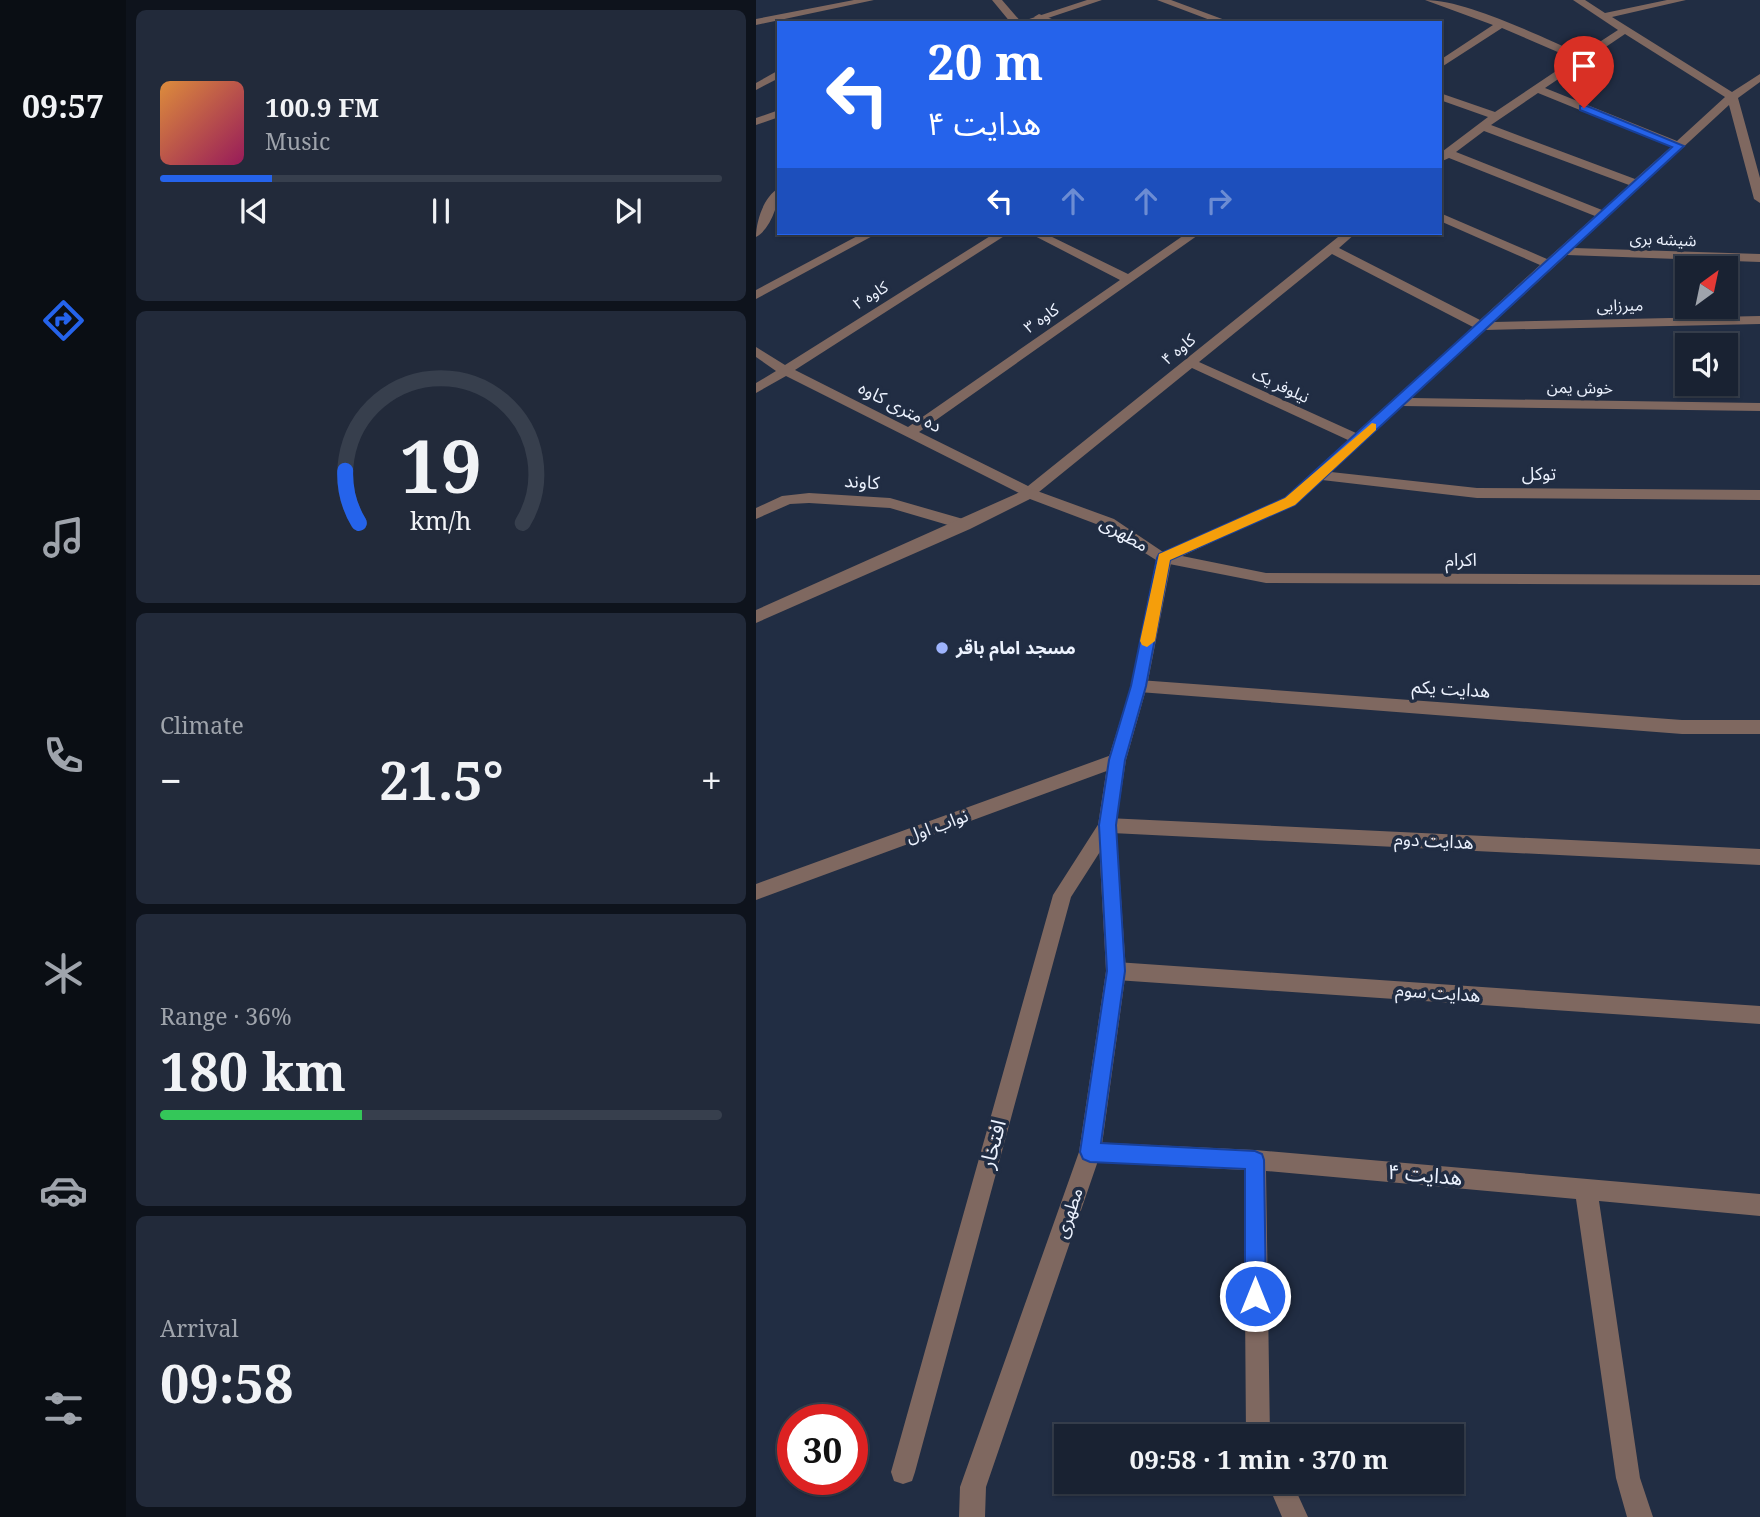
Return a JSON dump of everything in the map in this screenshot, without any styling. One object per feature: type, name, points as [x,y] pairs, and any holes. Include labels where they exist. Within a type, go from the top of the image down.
[{"type":"street","points":[[810,0],[824,21]]},
{"type":"street","points":[[756,22],[869,0]]},
{"type":"street","points":[[997,0],[1017,21]]},
{"type":"street","points":[[1026,21],[1097,0]]},
{"type":"street","points":[[1162,0],[1222,21]]},
{"type":"street","points":[[1430,0],[1501,24],[1584,59]]},
{"type":"street","points":[[1578,0],[1732,97],[1759,194]]},
{"type":"street","points":[[1602,16],[1681,0]]},
{"type":"street","points":[[1039,17],[1049,21]]},
{"type":"street","points":[[1442,64],[1501,24]]},
{"type":"street","points":[[1443,156],[1536,88],[1584,59],[1624,30]]},
{"type":"street","points":[[756,87],[777,75]]},
{"type":"street","points":[[1164,558],[1290,501],[1732,97],[1760,77]]},
{"type":"street","points":[[1747,86],[1760,87]]},
{"type":"street","points":[[1536,88],[1679,146]]},
{"type":"street","points":[[1442,97],[1496,116]]},
{"type":"street","points":[[756,122],[777,114]]},
{"type":"street","points":[[1482,126],[1637,184]]},
{"type":"street","points":[[1743,137],[1760,137]]},
{"type":"street","points":[[1443,156],[1604,215]]},
{"type":"street","points":[[756,233],[777,195]]},
{"type":"street","points":[[1442,217],[1550,265]]},
{"type":"street","points":[[756,295],[868,235]]},
{"type":"street","name":"کاوه ۲","points":[[756,389],[1000,235]]},
{"type":"street","points":[[1039,235],[1128,279]]},
{"type":"street","name":"کاوه ۳","points":[[908,433],[1192,235]]},
{"type":"street","name":"کاوه ۴","points":[[1029,493],[1348,235]]},
{"type":"street","points":[[1331,249],[1482,326]]},
{"type":"street","name":"شیشه بری","points":[[1564,251],[1760,258]]},
{"type":"street","name":"میرزایی","points":[[1482,326],[1760,320]]},
{"type":"street","name":"ده متری کاوه","points":[[756,351],[784,370],[1029,493]]},
{"type":"street","name":"نیلوفر یک","points":[[1189,362],[1358,439]]},
{"type":"street","name":"خوش یمن","points":[[1399,402],[1760,407]]},
{"type":"street","name":"توکل","points":[[1319,475],[1477,493],[1760,495]]},
{"type":"street","points":[[756,617],[965,525],[1029,493]]},
{"type":"street","name":"مطهری","points":[[971,1517],[973,1487],[1090,1152],[1116,971],[1107,825],[1117,760],[1139,686],[1164,558],[1109,523],[1029,493]]},
{"type":"street","name":"کاوند","points":[[756,513],[786,499],[809,498],[890,503],[965,525]]},
{"type":"street","name":"اکرام","points":[[1164,558],[1266,578],[1760,580]]},
{"type":"street","name":"هدایت یکم","points":[[1139,686],[1682,727],[1760,727]]},
{"type":"street","name":"نواب اول","points":[[756,892],[1117,760]]},
{"type":"street","name":"هدایت دوم","points":[[1107,825],[1760,857]]},
{"type":"street","name":"افتخار","points":[[903,1472],[1062,895],[1107,825]]},
{"type":"street","name":"هدایت سوم","points":[[1116,971],[1760,1015]]},
{"type":"street","name":"هدایت ۴","points":[[1090,1152],[1255,1160],[1760,1205]]},
{"type":"street","points":[[1255,1160],[1258,1424]]},
{"type":"street","points":[[1586,1189],[1628,1478],[1640,1517]]},
{"type":"street","points":[[1284,1494],[1295,1517]]},
{"type":"slow traffic","points":[[1147,641],[1164,558],[1290,501],[1372,427]]},
{"type":"place","name":"مسجد امام باقر","points":[[942,648]]},
{"type":"route","points":[[1255,1296],[1255,1160],[1090,1152],[1116,971],[1107,825],[1117,760],[1139,686],[1164,558],[1290,501],[1679,146],[1584,108]]}]
